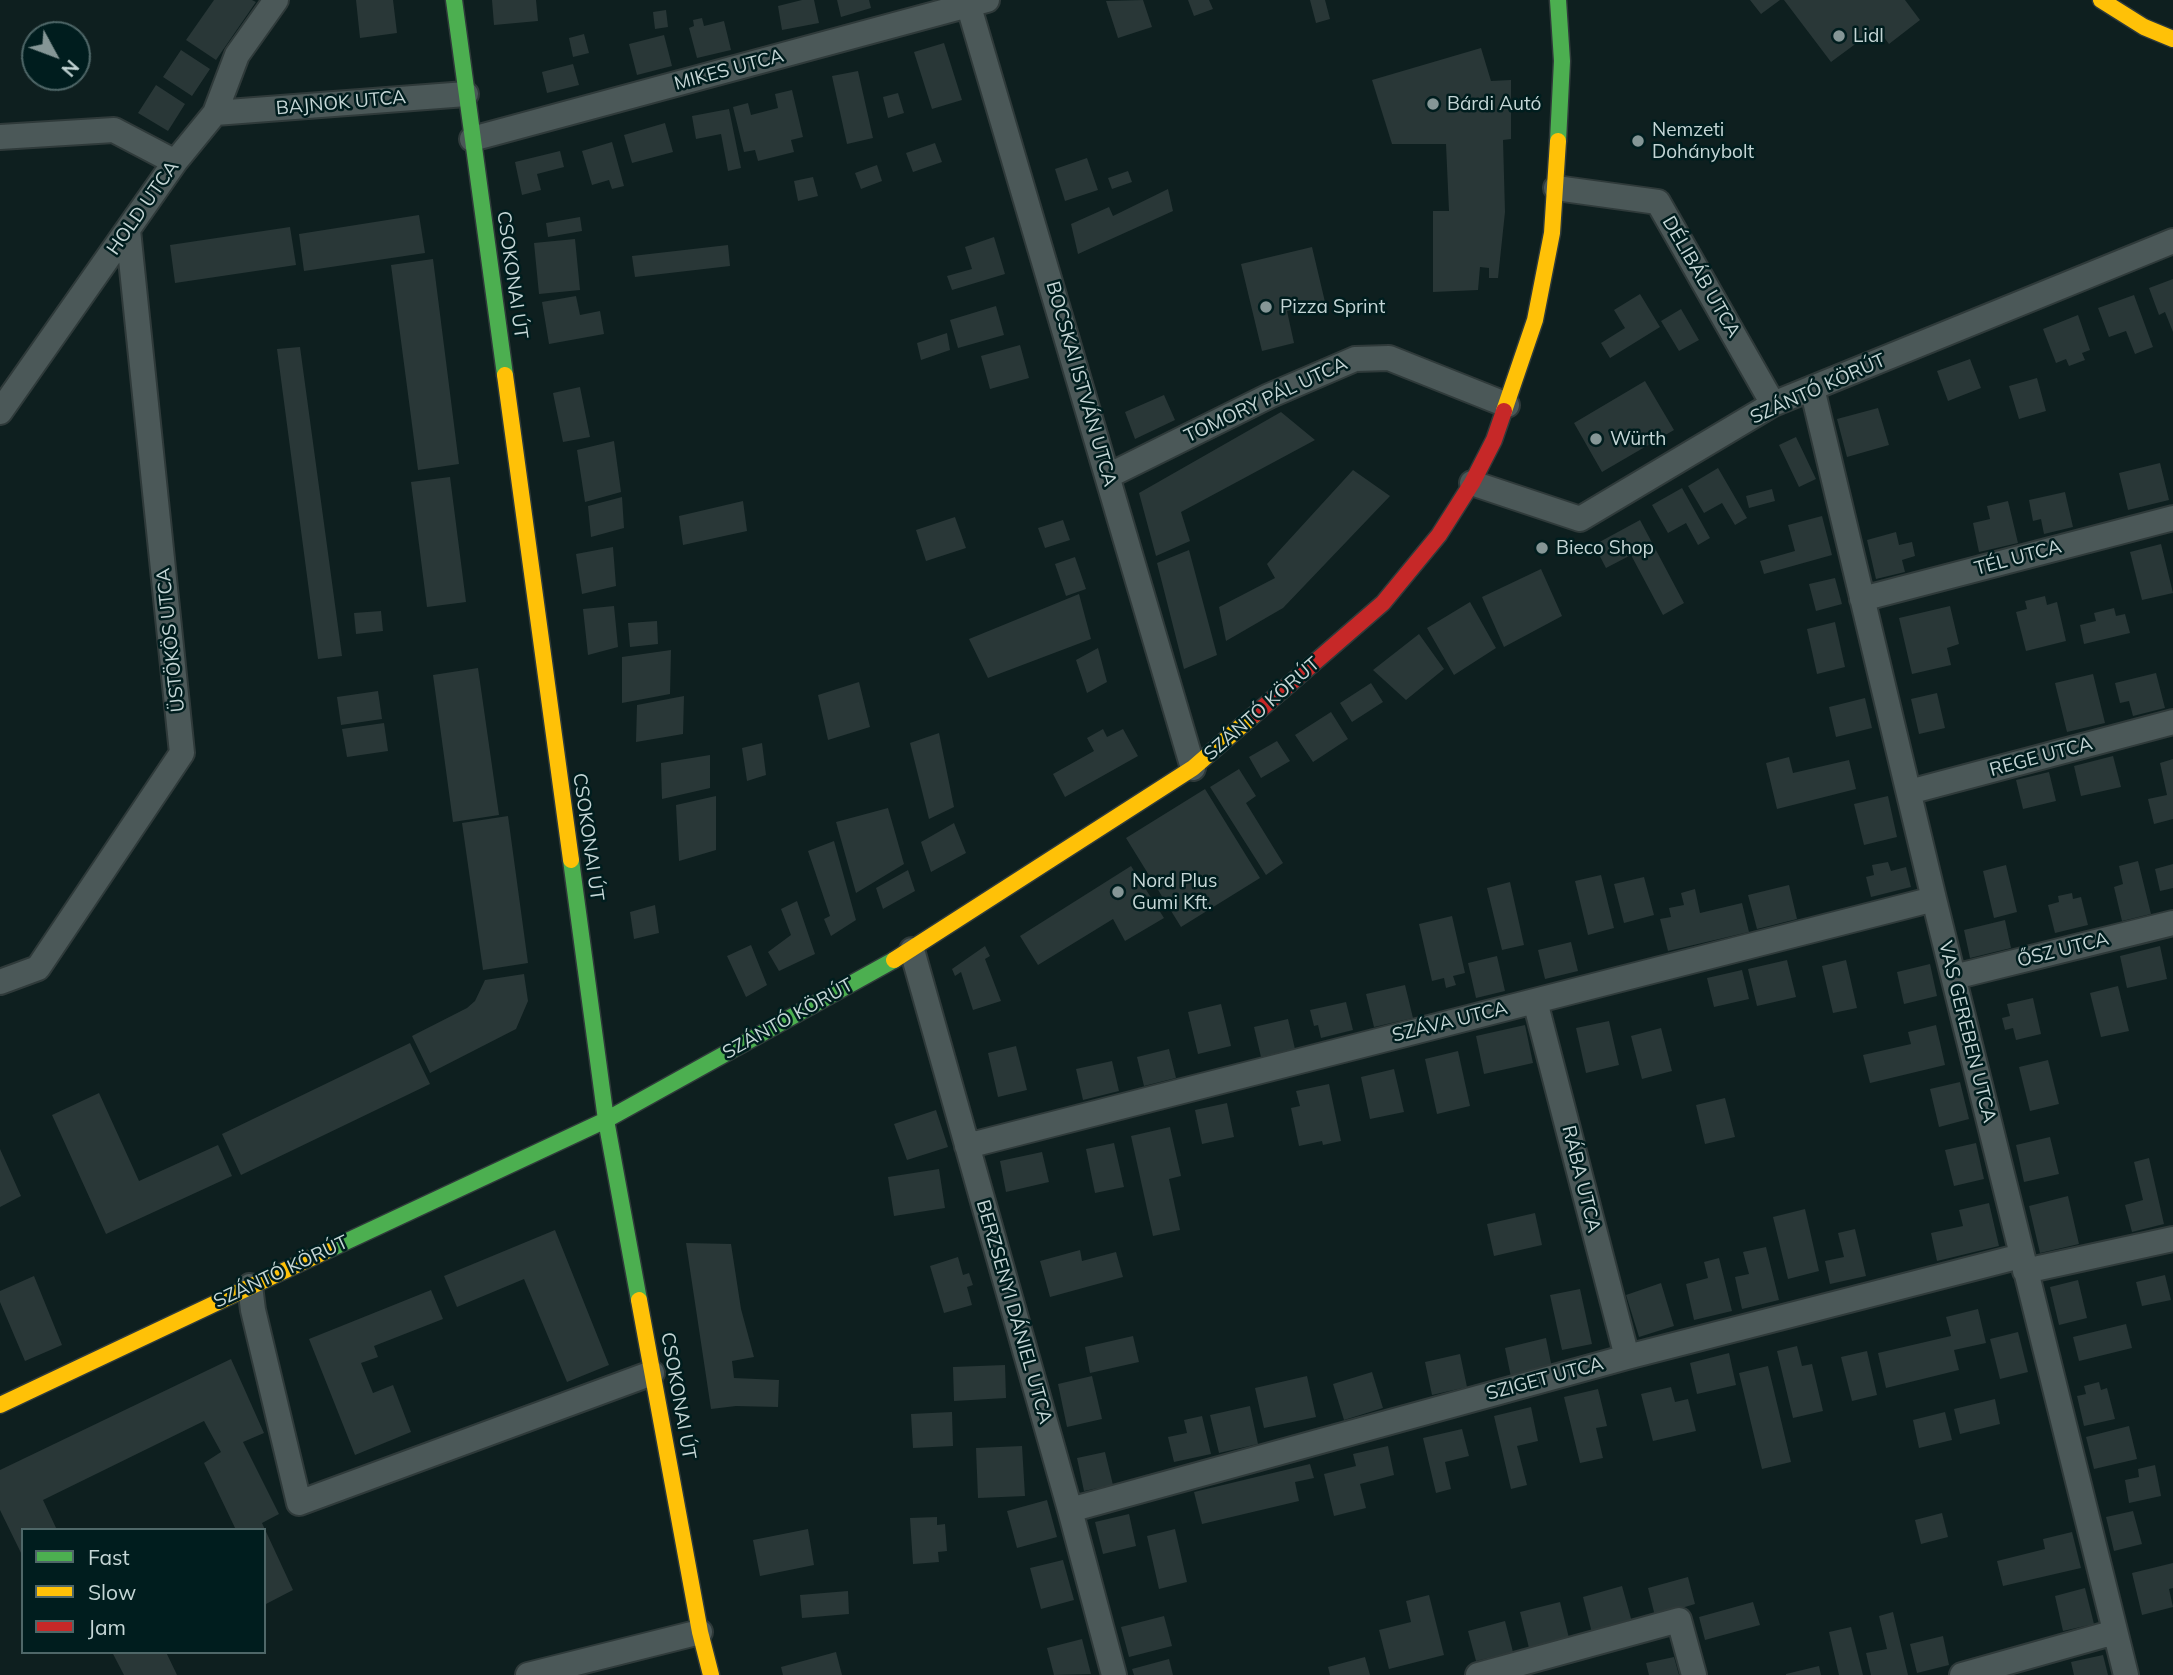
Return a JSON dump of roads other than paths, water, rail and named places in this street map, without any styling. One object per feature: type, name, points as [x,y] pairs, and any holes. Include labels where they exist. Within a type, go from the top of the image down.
[{"type":"street","name":"HOLD UTCA","points":[[0,412],[175,162],[215,113],[237,55],[276,0]]},
{"type":"street","name":"CSOKONAI ÚT","points":[[454,0],[606,1119],[700,1632],[711,1675]]},
{"type":"street","name":"SZÁNTÓ KÖRÚT","points":[[0,1405],[606,1119],[912,950],[1193,768],[1382,603],[1438,535],[1472,483],[1494,440],[1535,320],[1552,233],[1556,188],[1562,61],[1558,0]]},
{"type":"street","points":[[2101,0],[2144,27],[2173,39]]},
{"type":"street","name":"MIKES UTCA","points":[[472,139],[974,2]]},
{"type":"street","name":"BOCSKAI ISTVÁN UTCA","points":[[974,2],[1193,768]]},
{"type":"street","name":"BAJNOK UTCA","points":[[215,113],[466,94]]},
{"type":"street","points":[[0,137],[114,130],[175,162]]},
{"type":"street","name":"DÉLIBÁB UTCA","points":[[1556,188],[1658,202],[1773,404]]},
{"type":"street","name":"ÜSTÖKÖS UTCA","points":[[0,982],[38,968],[183,753],[128,230]]},
{"type":"street","name":"SZÁNTÓ KÖRÚT","points":[[1472,483],[1580,519],[1773,404],[2173,241]]},
{"type":"street","name":"TOMORY PÁL UTCA","points":[[1108,477],[1269,396],[1355,359],[1389,358],[1507,405]]},
{"type":"street","name":"VAS GEREBEN UTCA","points":[[1812,388],[1934,900],[2126,1675]]},
{"type":"street","name":"TÉL UTCA","points":[[1862,599],[2173,518]]},
{"type":"street","name":"REGE UTCA","points":[[1909,792],[2173,722]]},
{"type":"street","name":"SZÁVA UTCA","points":[[967,1146],[1934,900]]},
{"type":"street","name":"ŐSZ UTCA","points":[[1954,977],[2173,923]]},
{"type":"street","name":"BERZSENYI DÁNIEL UTCA","points":[[912,950],[1114,1675]]},
{"type":"street","name":"RÁBA UTCA","points":[[1535,1000],[1627,1357]]},
{"type":"street","name":"SZIGET UTCA","points":[[1070,1510],[1627,1357],[2023,1263],[2173,1239]]},
{"type":"street","points":[[250,1286],[299,1503],[652,1373]]},
{"type":"street","points":[[1478,1675],[1679,1620],[1694,1675]]},
{"type":"street","points":[[528,1675],[700,1632]]},
{"type":"street","points":[[1962,1675],[2115,1632]]},
{"type":"place","name":"Lidl","points":[[1839,36]]},
{"type":"place","name":"Bárdi Autó","points":[[1433,104]]},
{"type":"place","name":"Nemzeti Dohánybolt","points":[[1638,141]]},
{"type":"place","name":"Pizza Sprint","points":[[1266,307]]},
{"type":"place","name":"Würth","points":[[1596,439]]},
{"type":"place","name":"Bieco Shop","points":[[1542,548]]},
{"type":"place","name":"Nord Plus Gumi Kft.","points":[[1118,892]]}]
